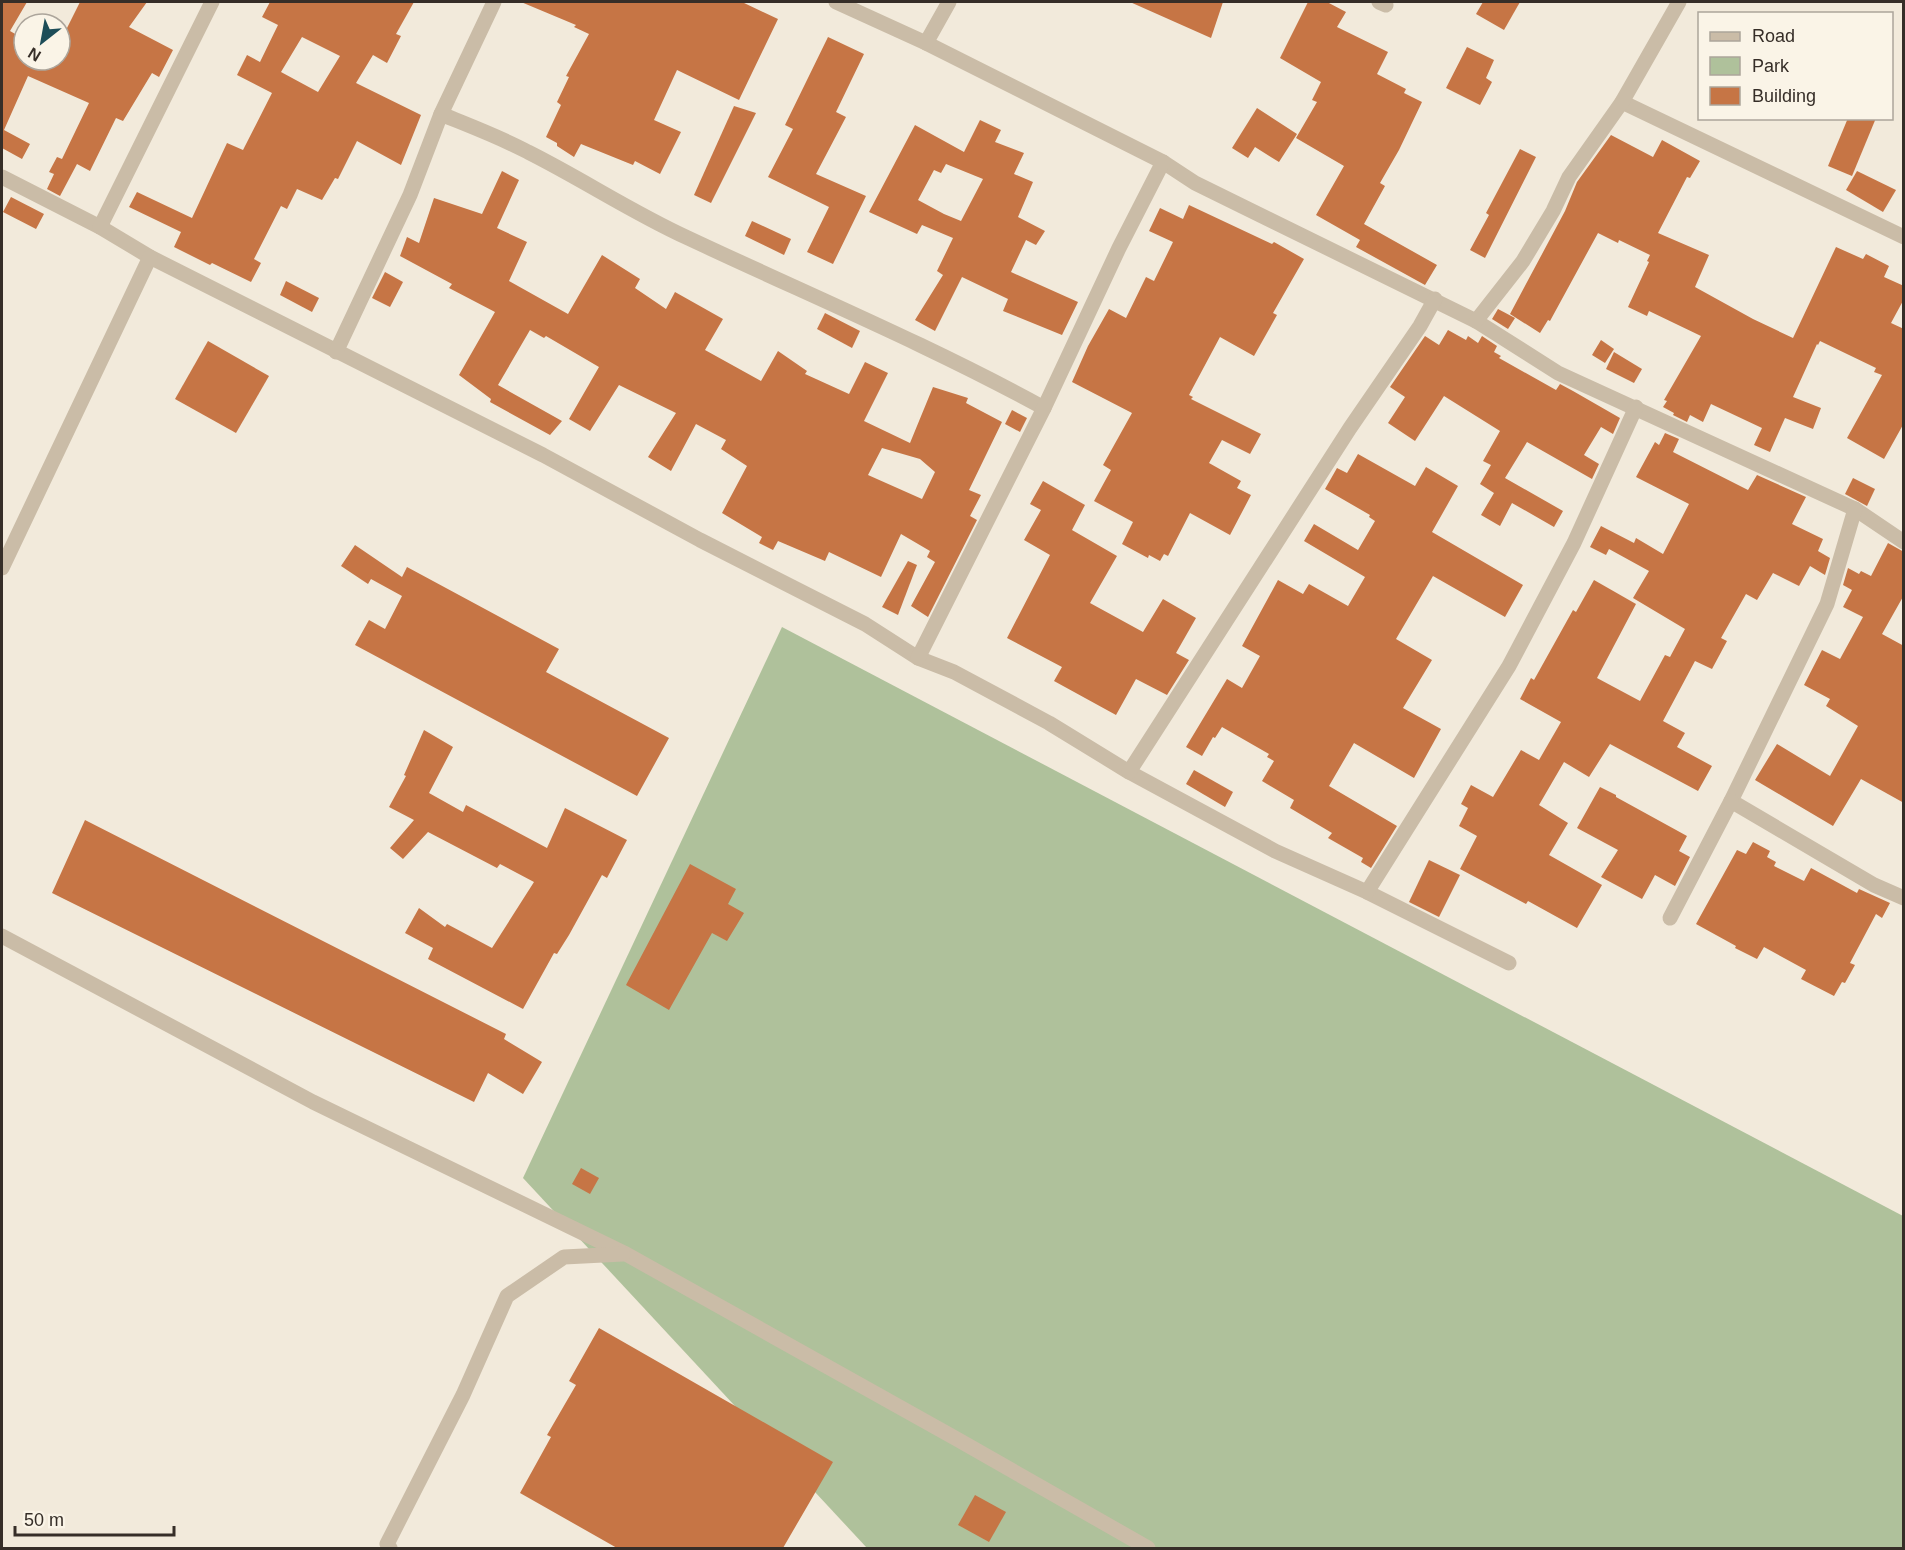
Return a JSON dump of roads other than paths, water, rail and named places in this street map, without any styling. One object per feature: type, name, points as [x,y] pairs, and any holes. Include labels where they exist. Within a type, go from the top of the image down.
[{"type":"street","points":[[100,227],[212,2]]},
{"type":"street","points":[[336,352],[410,195],[441,114],[494,2]]},
{"type":"street","points":[[836,2],[926,43],[1163,162],[1195,183],[1435,299],[1476,321],[1558,373],[1855,509],[1904,542]]},
{"type":"street","points":[[926,43],[949,2]]},
{"type":"street","points":[[1476,321],[1523,261],[1553,211],[1569,177],[1622,102],[1675,4]]},
{"type":"street","points":[[1622,102],[1904,237]]},
{"type":"street","points":[[441,114],[526,150],[624,206],[686,237],[986,376],[1044,408]]},
{"type":"street","points":[[918,658],[1044,408],[1119,248],[1163,162]]},
{"type":"street","points":[[2,177],[100,227],[150,257],[543,455],[700,540],[865,624],[918,658],[954,672],[1030,713],[1129,772],[1275,851],[1367,892],[1509,963]]},
{"type":"street","points":[[2,568],[150,257]]},
{"type":"street","points":[[1129,772],[1350,428],[1420,326],[1435,299]]},
{"type":"street","points":[[1367,892],[1509,666],[1574,543],[1636,407]]},
{"type":"street","points":[[1670,918],[1731,801],[1827,604],[1855,509]]},
{"type":"street","points":[[1731,801],[1874,885],[1904,898]]},
{"type":"street","points":[[2,936],[313,1102],[626,1254],[1148,1548]]},
{"type":"street","points":[[390,1548],[387,1544],[463,1395],[507,1296],[564,1257],[626,1254]]}]
